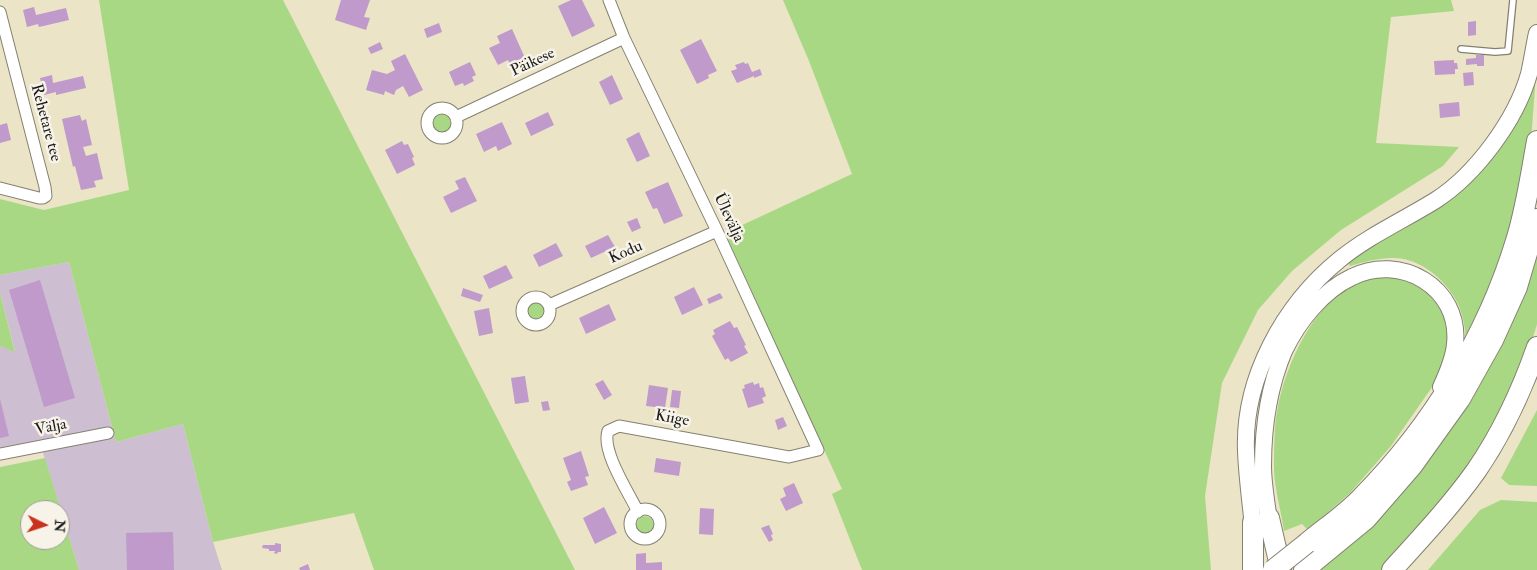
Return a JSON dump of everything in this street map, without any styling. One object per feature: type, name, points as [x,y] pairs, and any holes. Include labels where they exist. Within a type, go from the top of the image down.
[{"type":"highway","points":[[1274,570],[1361,498],[1414,438],[1453,381],[1479,333],[1503,279],[1516,240],[1537,140]]},
{"type":"highway","points":[[1307,567],[1366,519],[1412,466],[1460,400],[1493,340],[1517,287],[1537,219]]},
{"type":"highway","points":[[1392,570],[1439,518],[1476,470],[1496,438],[1526,379],[1537,347]]},
{"type":"highway","points":[[1253,570],[1261,520]]},
{"type":"highway","points":[[1261,520],[1281,570]]},
{"type":"main road","points":[[1274,570],[1246,450],[1247,425],[1252,398],[1260,370],[1274,339],[1295,306],[1318,279],[1340,259],[1438,198],[1470,172],[1496,141],[1514,109],[1528,75],[1537,33]]},
{"type":"main road","points":[[1259,570],[1264,434],[1268,406],[1276,374],[1285,350],[1299,326],[1317,303],[1333,288],[1353,276],[1377,269],[1413,273],[1430,283],[1442,294],[1449,309],[1454,325],[1455,344],[1449,367],[1442,386],[1414,438]]},
{"type":"street","name":"Ülevälja","points":[[609,0],[624,38],[818,450]]},
{"type":"street","name":"Rehetare tee","points":[[0,12],[46,196],[39,198],[0,188]]},
{"type":"street","name":"Päikese","points":[[456,117],[624,38]]},
{"type":"street","name":"Kodu","points":[[549,305],[716,231]]},
{"type":"street","name":"Kiige","points":[[638,512],[610,456],[607,444],[606,437],[608,431],[619,426],[789,457],[818,450]]},
{"type":"street","name":"Välja","points":[[0,454],[108,433]]},
{"type":"lane","points":[[1461,49],[1495,52],[1508,51],[1513,0]]},
{"type":"shaded area","points":[[69,262],[116,442],[183,424],[222,570],[79,570],[70,541],[70,500],[58,500],[40,443],[0,450],[0,346],[15,351],[0,293],[0,275]]},
{"type":"green space","points":[[99,0],[283,0],[575,570],[374,570],[354,513],[213,542],[183,424],[116,442],[69,262],[0,275],[0,199],[44,210],[129,190]]},
{"type":"green space","points":[[783,0],[1451,0],[1454,11],[1391,17],[1376,143],[1459,147],[1443,166],[1341,230],[1292,271],[1258,310],[1222,383],[1205,496],[1211,570],[862,570],[832,494],[842,489],[725,233],[852,174],[809,61]]},
{"type":"green space","points":[[1536,74],[1531,140],[1503,255],[1466,340],[1462,316],[1452,293],[1446,285],[1421,265],[1412,261],[1392,258],[1350,266],[1347,261],[1437,207],[1478,174],[1511,133],[1522,111]]},
{"type":"green space","points":[[441,113],[448,116],[451,123],[448,130],[441,133],[434,130],[431,123],[434,116]]},
{"type":"green space","points":[[1537,248],[1537,324],[1514,390],[1485,448],[1384,570],[1319,570]]},
{"type":"green space","points":[[1391,275],[1412,282],[1427,291],[1439,306],[1446,319],[1449,338],[1447,355],[1437,380],[1391,446],[1350,493],[1308,530],[1302,524],[1284,531],[1274,471],[1274,455],[1277,411],[1288,371],[1306,333],[1317,316],[1330,302],[1344,290],[1360,281]]},
{"type":"green space","points":[[0,293],[15,352],[0,346]]},
{"type":"green space","points":[[535,301],[542,304],[545,311],[542,318],[535,321],[528,318],[525,311],[528,304]]},
{"type":"green space","points":[[1537,410],[1537,486],[1509,485],[1501,478]]},
{"type":"green space","points":[[45,458],[58,500],[20,500],[20,550],[70,550],[70,540],[79,570],[0,570],[0,467]]},
{"type":"green space","points":[[1501,500],[1537,502],[1537,570],[1428,570],[1480,510]]},
{"type":"green space","points":[[641,516],[649,516],[654,521],[652,532],[641,534],[636,529],[636,521]]},
{"type":"building","points":[[341,0],[370,0],[364,17],[370,18],[366,30],[335,20]]},
{"type":"building","points":[[571,0],[582,0],[595,26],[572,37],[558,6]]},
{"type":"building","points":[[34,7],[36,15],[66,8],[69,20],[39,27],[38,24],[27,27],[23,10]]},
{"type":"building","points":[[1476,21],[1476,35],[1468,36],[1468,22]]},
{"type":"building","points":[[439,23],[442,32],[427,38],[424,29]]},
{"type":"building","points":[[512,29],[525,58],[510,65],[508,60],[498,65],[489,48],[500,43],[497,36]]},
{"type":"building","points":[[701,39],[717,71],[708,75],[709,78],[697,84],[680,50]]},
{"type":"building","points":[[380,42],[383,49],[371,54],[368,48]]},
{"type":"building","points":[[405,54],[423,90],[409,97],[403,86],[396,90],[394,95],[385,91],[384,95],[366,90],[372,70],[387,74],[395,70],[391,61]]},
{"type":"building","points":[[1476,55],[1484,55],[1484,66],[1477,66],[1477,64],[1466,65],[1466,59],[1476,58]]},
{"type":"building","points":[[1454,60],[1454,63],[1457,63],[1458,69],[1455,69],[1455,74],[1435,75],[1434,61]]},
{"type":"building","points":[[470,62],[476,75],[472,77],[474,81],[464,86],[463,83],[455,86],[449,72]]},
{"type":"building","points":[[744,62],[745,64],[748,63],[752,72],[760,69],[762,75],[737,83],[731,71],[737,69],[735,65]]},
{"type":"building","points":[[1473,72],[1474,85],[1464,86],[1463,73]]},
{"type":"building","points":[[52,75],[53,83],[83,76],[86,88],[56,95],[56,92],[44,95],[40,78]]},
{"type":"building","points":[[612,75],[623,99],[610,105],[599,82]]},
{"type":"building","points":[[1459,102],[1460,116],[1440,118],[1439,104]]},
{"type":"building","points":[[548,112],[554,125],[531,136],[525,123]]},
{"type":"building","points":[[80,115],[82,121],[86,119],[92,145],[83,147],[86,156],[97,153],[103,179],[94,181],[96,187],[81,190],[75,166],[73,167],[62,119]]},
{"type":"building","points":[[502,122],[512,144],[498,151],[496,146],[484,152],[476,134]]},
{"type":"building","points":[[7,123],[11,140],[0,143],[0,125]]},
{"type":"building","points":[[639,132],[650,156],[637,162],[626,139]]},
{"type":"building","points":[[402,141],[404,145],[408,144],[414,157],[412,158],[415,165],[397,174],[385,150]]},
{"type":"building","points":[[465,177],[477,201],[451,213],[443,197],[459,189],[455,181]]},
{"type":"building","points":[[668,182],[683,216],[664,224],[657,208],[653,209],[645,192]]},
{"type":"building","points":[[637,218],[641,228],[632,232],[627,222]]},
{"type":"building","points":[[608,235],[615,247],[591,258],[585,246]]},
{"type":"building","points":[[556,243],[563,256],[539,267],[533,255]]},
{"type":"building","points":[[506,265],[513,278],[489,289],[483,276]]},
{"type":"building","points":[[40,280],[75,398],[44,407],[9,290]]},
{"type":"building","points":[[694,287],[703,305],[682,315],[674,297]]},
{"type":"building","points":[[463,288],[483,295],[480,302],[461,296]]},
{"type":"building","points":[[720,293],[723,298],[709,304],[707,299]]},
{"type":"building","points":[[609,304],[616,320],[586,334],[579,318]]},
{"type":"building","points":[[489,308],[493,333],[479,336],[474,311]]},
{"type":"building","points":[[730,321],[734,328],[737,327],[748,353],[731,362],[728,358],[725,360],[712,336],[715,334],[713,330]]},
{"type":"building","points":[[525,376],[529,402],[515,404],[511,378]]},
{"type":"building","points":[[603,380],[612,395],[604,400],[595,384]]},
{"type":"building","points":[[753,382],[754,385],[759,383],[760,388],[763,387],[766,396],[762,398],[764,403],[748,408],[742,389],[745,388],[744,385]]},
{"type":"building","points":[[649,385],[668,388],[665,408],[646,406]]},
{"type":"building","points":[[672,390],[681,391],[679,408],[670,407]]},
{"type":"building","points":[[0,399],[9,436],[0,438]]},
{"type":"building","points":[[548,401],[550,410],[543,411],[541,402]]},
{"type":"building","points":[[783,417],[787,426],[778,430],[775,420]]},
{"type":"building","points":[[581,451],[589,476],[585,477],[588,485],[571,491],[567,482],[571,480],[563,458]]},
{"type":"building","points":[[656,458],[681,462],[679,476],[654,472]]},
{"type":"building","points":[[794,483],[803,503],[786,511],[780,499],[786,496],[783,488]]},
{"type":"building","points":[[604,507],[617,533],[595,544],[583,518]]},
{"type":"building","points":[[700,508],[714,509],[713,535],[699,534]]},
{"type":"building","points":[[769,525],[773,534],[771,535],[773,540],[769,542],[761,528]]},
{"type":"building","points":[[173,532],[174,570],[127,570],[126,533]]},
{"type":"building","points":[[275,543],[281,544],[281,552],[277,554],[274,553],[275,551],[262,548],[263,545],[275,545]]},
{"type":"building","points":[[646,553],[646,563],[662,562],[662,570],[636,570],[636,554]]},
{"type":"building","points":[[308,564],[310,570],[300,570],[299,568]]}]
